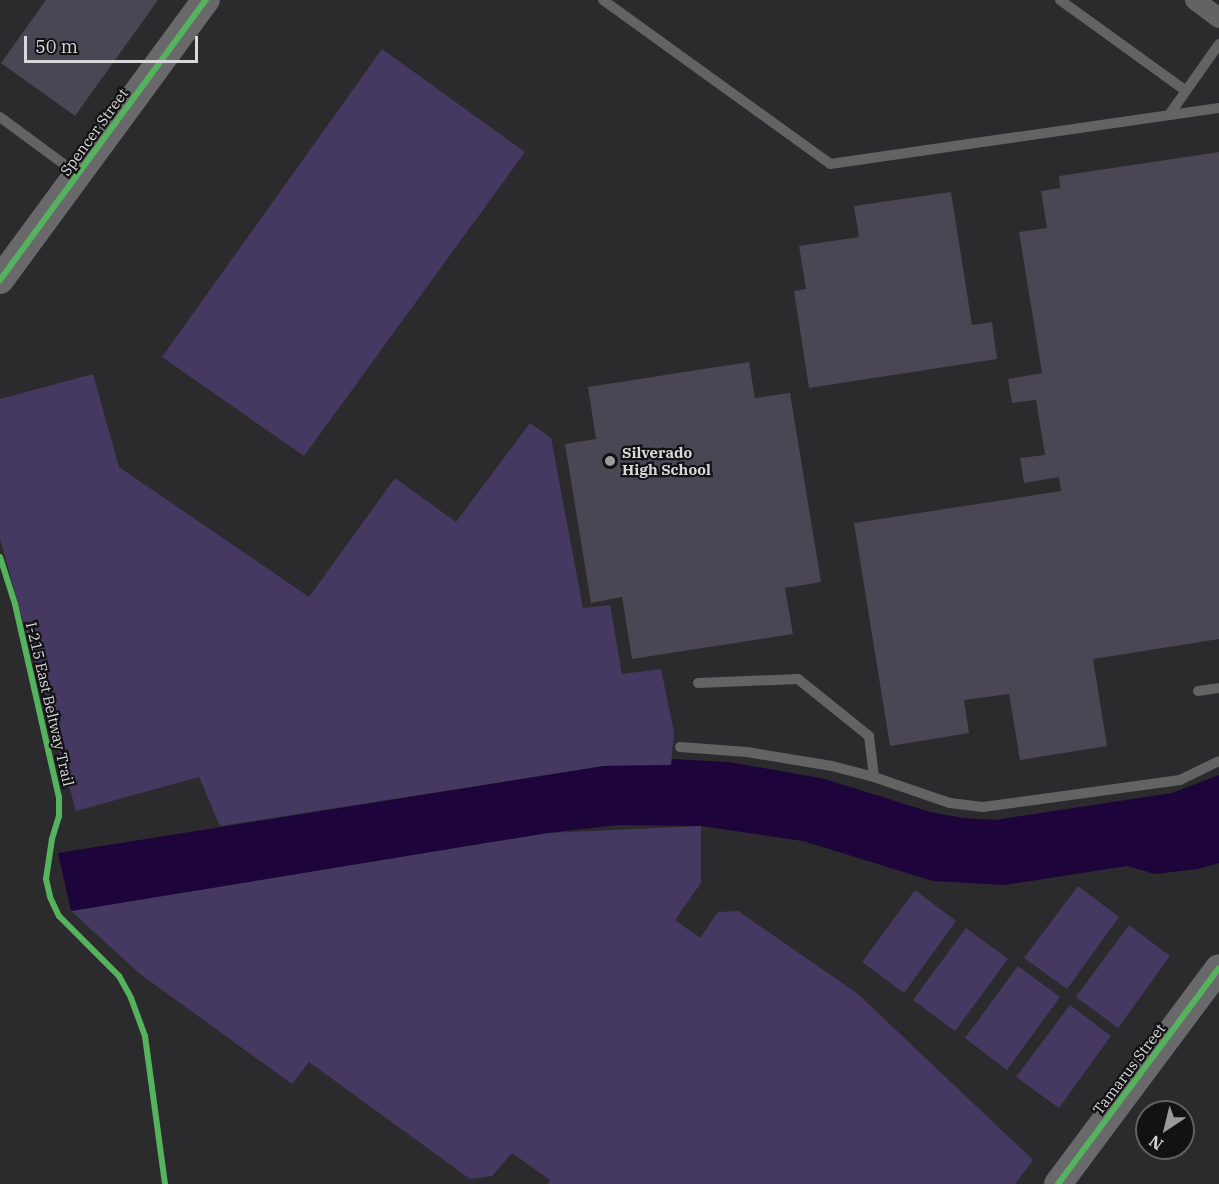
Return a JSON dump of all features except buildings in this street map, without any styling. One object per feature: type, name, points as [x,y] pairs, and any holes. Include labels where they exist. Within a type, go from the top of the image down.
[{"type":"main road","name":"Spencer Street","points":[[1,283],[206,0]]},
{"type":"main road","name":"Tamarus Street","points":[[1058,1184],[1219,968]]},
{"type":"street","points":[[1195,0],[1219,18]]},
{"type":"lane","points":[[603,0],[830,164],[1219,108]]},
{"type":"lane","points":[[1060,0],[1185,90]]},
{"type":"lane","points":[[1168,115],[1219,44]]},
{"type":"lane","points":[[0,117],[78,175]]},
{"type":"lane","points":[[698,683],[798,679],[869,736],[874,777]]},
{"type":"lane","points":[[1198,691],[1219,688]]},
{"type":"lane","points":[[680,747],[747,752],[832,766],[874,777],[950,803],[983,807],[1180,780],[1219,760]]},
{"type":"shaded area","points":[[382,49],[525,152],[304,456],[162,357]]},
{"type":"shaded area","points":[[93,374],[119,467],[309,597],[395,478],[456,522],[530,423],[551,438],[583,608],[610,605],[622,674],[661,669],[674,732],[671,765],[604,766],[220,826],[199,777],[76,811],[0,539],[0,399]]},
{"type":"shaded area","points":[[672,759],[729,762],[825,779],[930,812],[963,818],[995,820],[1172,793],[1219,775],[1219,863],[1198,869],[1155,874],[1127,866],[1004,885],[933,881],[803,841],[701,826],[618,825],[547,833],[71,911],[58,853],[604,766],[671,765]]},
{"type":"shaded area","points":[[701,826],[701,883],[675,920],[700,938],[718,912],[738,911],[858,994],[1033,1160],[1015,1184],[548,1184],[550,1180],[512,1153],[492,1176],[470,1179],[309,1062],[292,1084],[140,974],[71,911],[547,833]]},
{"type":"shaded area","points":[[1078,886],[1119,917],[1067,989],[1024,958]]},
{"type":"shaded area","points":[[915,890],[956,921],[904,993],[862,962]]},
{"type":"shaded area","points":[[1129,925],[1170,956],[1118,1028],[1076,997]]},
{"type":"shaded area","points":[[966,928],[1008,959],[955,1031],[913,1000]]},
{"type":"shaded area","points":[[1018,966],[1060,997],[1007,1070],[965,1038]]},
{"type":"shaded area","points":[[1070,1005],[1111,1036],[1059,1108],[1016,1077]]},
{"type":"cycle path","points":[[0,280],[206,0]]},
{"type":"cycle path","name":"I-215 East Beltway Trail","points":[[0,557],[15,604],[59,797],[59,816],[52,839],[46,879],[50,897],[59,916],[119,976],[131,998],[145,1036],[165,1184]]},
{"type":"cycle path","points":[[1058,1184],[1219,968]]},
{"type":"place","name":"Silverado High School","points":[[610,461]]}]
